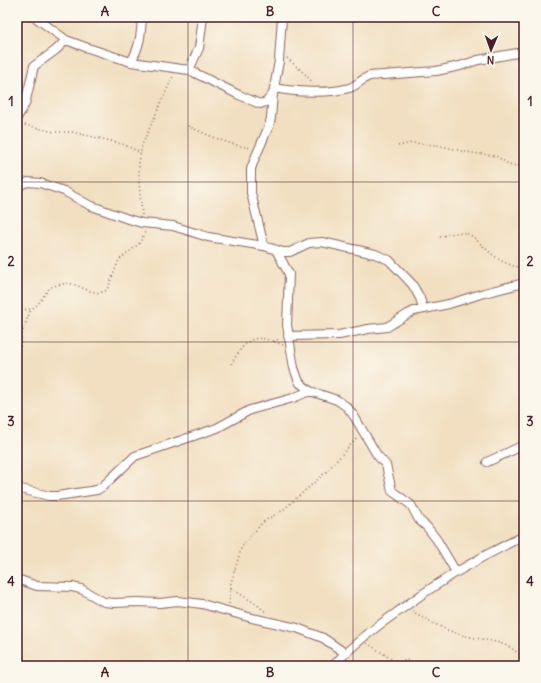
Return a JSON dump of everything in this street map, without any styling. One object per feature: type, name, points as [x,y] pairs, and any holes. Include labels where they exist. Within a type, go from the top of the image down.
[{"type":"street","points":[[35,17],[66,40],[131,62],[189,70],[202,75],[232,92],[260,104],[266,102],[273,91]]},
{"type":"street","points":[[131,62],[138,49],[141,36],[142,17]]},
{"type":"street","points":[[189,70],[199,48],[203,17]]},
{"type":"street","points":[[264,246],[252,200],[251,169],[271,118],[273,91],[280,51],[282,17]]},
{"type":"street","points":[[17,118],[24,104],[34,66],[56,50],[66,40]]},
{"type":"street","points":[[273,91],[340,90],[350,88],[370,76],[436,71],[460,66],[478,60],[517,53],[521,54],[524,58]]},
{"type":"street","points":[[17,186],[33,182],[40,183],[72,194],[89,205],[145,223],[173,226],[208,237],[264,246],[286,252],[290,252],[303,245],[314,242],[322,242],[376,254],[389,260],[412,284],[420,298],[423,309]]},
{"type":"street","points":[[276,250],[289,274],[287,319],[288,336],[294,368],[300,383],[310,391],[337,400],[347,407],[364,430],[377,454],[386,465],[392,491],[411,505],[419,520],[427,527],[437,540],[456,572]]},
{"type":"street","points":[[288,336],[338,335],[387,327],[408,314],[423,309],[449,304],[484,292],[524,283]]},
{"type":"street","points":[[17,488],[49,496],[69,495],[97,490],[135,456],[217,428],[250,410],[293,398],[310,391]]},
{"type":"street","points":[[487,462],[524,445]]},
{"type":"street","points":[[333,666],[344,653],[361,638],[404,606],[456,572],[524,536]]},
{"type":"street","points":[[17,579],[38,586],[72,587],[81,589],[104,602],[190,602],[297,628],[323,638],[344,653]]},
{"type":"path","points":[[280,51],[306,75],[319,91]]},
{"type":"path","points":[[17,309],[31,309],[36,306],[54,285],[72,284],[95,292],[104,292],[108,290],[119,260],[139,244],[145,223],[139,183],[142,145],[177,68]]},
{"type":"path","points":[[17,123],[54,132],[72,132],[111,140],[141,153]]},
{"type":"path","points":[[188,126],[236,145],[259,148]]},
{"type":"path","points":[[398,146],[412,143],[437,145],[466,152],[496,156],[510,165],[524,167]]},
{"type":"path","points":[[524,194],[522,200],[524,207]]},
{"type":"path","points":[[440,237],[459,233],[467,234],[475,238],[502,262],[510,266],[524,268]]},
{"type":"path","points":[[17,358],[22,333],[31,309]]},
{"type":"path","points":[[230,364],[240,349],[251,339],[266,339],[290,348]]},
{"type":"path","points":[[228,611],[230,588],[242,546],[263,522],[283,510],[326,472],[364,430]]},
{"type":"path","points":[[230,588],[256,604],[267,613]]},
{"type":"path","points":[[404,606],[423,618],[460,634],[491,640],[508,646],[524,659]]},
{"type":"path","points":[[361,638],[370,646],[399,664],[405,659],[420,666]]}]
